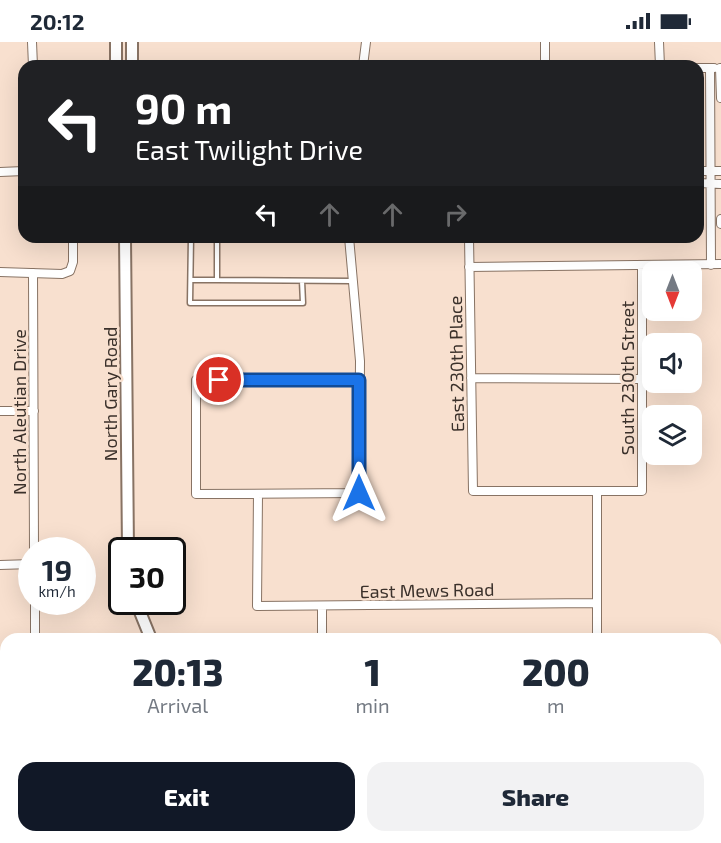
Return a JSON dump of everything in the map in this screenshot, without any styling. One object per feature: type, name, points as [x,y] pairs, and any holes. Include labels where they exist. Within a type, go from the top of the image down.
[{"type":"main road","points":[[116,42],[116,60]]},
{"type":"main road","points":[[132,42],[132,60]]},
{"type":"main road","name":"North Gary Road","points":[[125,243],[128,537]]},
{"type":"main road","points":[[141,615],[149,633]]},
{"type":"street","points":[[32,42],[33,60]]},
{"type":"street","points":[[364,60],[366,42]]},
{"type":"street","points":[[545,42],[545,60]]},
{"type":"street","points":[[659,42],[660,60]]},
{"type":"street","points":[[704,68],[721,68],[721,98]]},
{"type":"street","points":[[710,68],[711,265]]},
{"type":"street","points":[[0,172],[18,171]]},
{"type":"street","points":[[704,171],[721,171]]},
{"type":"street","points":[[704,183],[721,184]]},
{"type":"street","points":[[721,219],[721,224]]},
{"type":"street","points":[[0,272],[62,274],[70,271],[73,262],[73,243]]},
{"type":"street","points":[[349,243],[359,344],[359,380],[359,493],[196,494],[196,380],[359,380]]},
{"type":"street","name":"East 230th Place","points":[[469,243],[473,491],[597,490]]},
{"type":"street","points":[[702,265],[721,264]]},
{"type":"street","points":[[469,267],[642,265]]},
{"type":"street","name":"North Aleutian Drive","points":[[33,273],[34,537]]},
{"type":"street","points":[[471,378],[642,379]]},
{"type":"street","name":"South 230th Street","points":[[597,490],[642,490],[642,393]]},
{"type":"street","points":[[0,411],[34,411]]},
{"type":"street","points":[[597,490],[597,633]]},
{"type":"street","name":"East Mews Road","points":[[258,494],[258,606],[596,603]]},
{"type":"street","points":[[0,565],[18,564]]},
{"type":"street","points":[[322,606],[322,633]]},
{"type":"street","points":[[35,615],[35,633]]},
{"type":"lane","points":[[191,243],[190,303],[303,303],[302,281]]},
{"type":"lane","points":[[217,243],[217,280]]},
{"type":"lane","points":[[191,280],[352,281]]},
{"type":"route","points":[[219,380],[359,380],[359,493]]}]
